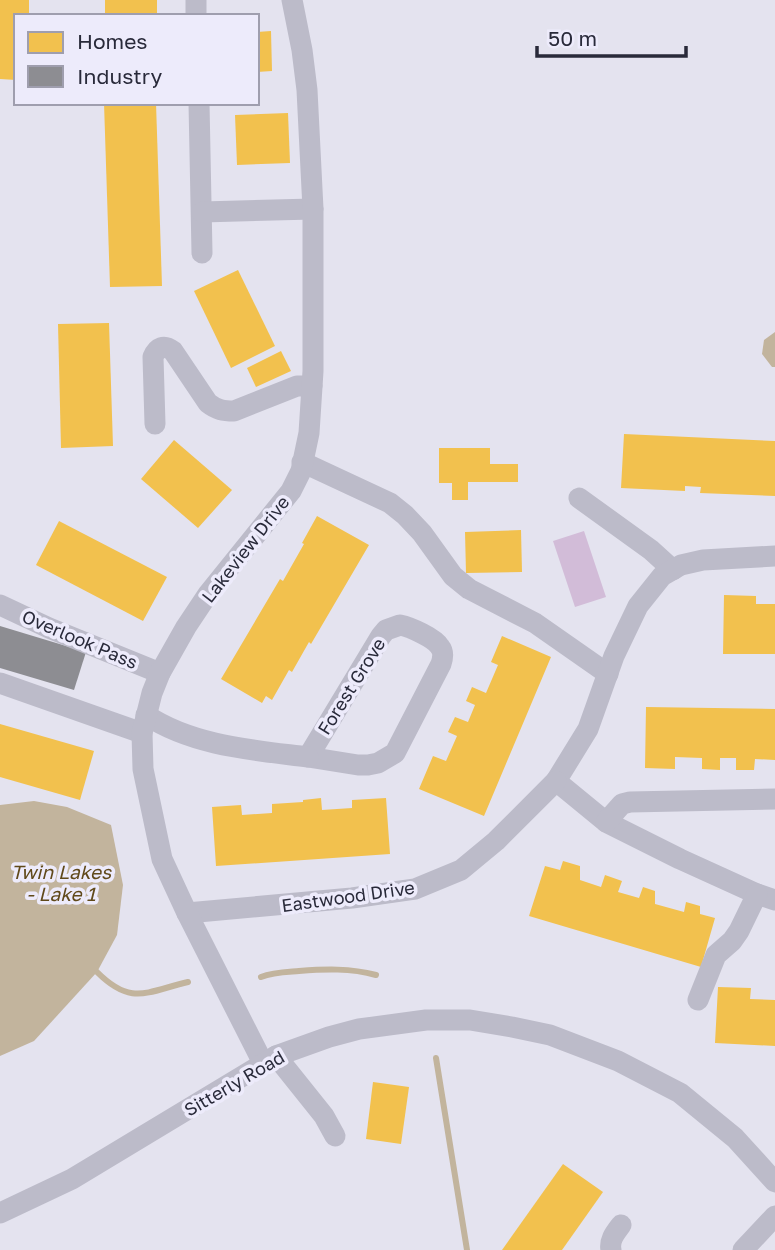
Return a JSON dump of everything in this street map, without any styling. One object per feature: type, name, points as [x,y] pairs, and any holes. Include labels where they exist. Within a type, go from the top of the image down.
[{"type":"street","name":"Lakeview Drive","points":[[292,0],[307,90],[313,209],[312,386],[309,433],[301,471],[291,491],[208,594],[160,673],[144,724],[143,769],[162,859],[187,913],[269,1059],[324,1116],[335,1136]]},
{"type":"street","points":[[299,33],[307,0]]},
{"type":"street","points":[[199,105],[202,253]]},
{"type":"street","points":[[202,212],[313,209]]},
{"type":"street","points":[[155,424],[153,357],[161,347],[173,351],[208,403],[224,411],[234,411],[297,386],[312,386]]},
{"type":"street","points":[[302,463],[390,503],[422,533],[453,576],[469,589],[535,623],[608,674]]},
{"type":"street","points":[[579,498],[651,550],[673,570]]},
{"type":"street","name":"Eastwood Drive","points":[[187,913],[352,898],[415,889],[461,870],[496,841],[556,781],[588,729],[614,656],[638,606],[662,576],[681,565],[703,560],[775,556]]},
{"type":"street","name":"Overlook Pass","points":[[0,605],[160,673]]},
{"type":"street","name":"Forest Grove","points":[[144,724],[205,741],[358,765],[378,764],[395,752],[441,664],[442,649],[438,644],[409,627],[400,625],[386,630],[308,757]]},
{"type":"street","points":[[0,683],[144,724]]},
{"type":"street","points":[[556,781],[606,822],[766,897],[732,942],[716,955],[698,1000]]},
{"type":"street","points":[[606,822],[622,804],[631,802],[775,799]]},
{"type":"street","name":"Sitterly Road","points":[[0,1213],[72,1179],[269,1059],[309,1043],[359,1029],[426,1020],[470,1020],[550,1035],[618,1061],[680,1093],[735,1138],[775,1182]]},
{"type":"street","points":[[748,1249],[775,1216]]},
{"type":"street","points":[[611,1250],[614,1234],[621,1225]]},
{"type":"shaded area","points":[[584,531],[606,597],[575,607],[553,541]]},
{"type":"water","points":[[775,332],[775,367],[772,367],[762,354],[764,340]]},
{"type":"water","name":"Twin Lakes - Lake 1","points":[[34,801],[67,807],[111,825],[123,885],[117,935],[97,972],[34,1041],[0,1056],[0,805]]},
{"type":"building: Homes","points":[[0,0],[29,0],[29,14],[14,14],[14,80],[0,79]]},
{"type":"building: Homes","points":[[105,0],[157,0],[157,14],[105,14]]},
{"type":"building: Homes","points":[[271,31],[272,71],[259,72],[259,32]]},
{"type":"building: Homes","points":[[104,105],[156,105],[162,286],[110,287]]},
{"type":"building: Homes","points":[[288,113],[290,163],[237,165],[235,115]]},
{"type":"building: Homes","points":[[238,270],[275,346],[231,368],[194,291]]},
{"type":"building: Homes","points":[[109,323],[113,446],[61,448],[58,324]]},
{"type":"building: Homes","points":[[281,351],[291,371],[256,387],[247,368]]},
{"type":"building: Homes","points":[[624,434],[775,441],[775,496],[700,493],[701,487],[685,486],[685,491],[621,488]]},
{"type":"building: Homes","points":[[174,440],[232,490],[198,528],[141,479]]},
{"type":"building: Homes","points":[[439,448],[490,448],[490,464],[518,464],[518,482],[468,482],[468,500],[452,500],[452,483],[439,483]]},
{"type":"building: Homes","points":[[317,516],[369,545],[311,644],[309,642],[292,672],[289,670],[272,700],[266,696],[262,703],[221,679],[280,579],[283,581]]},
{"type":"building: Homes","points":[[59,521],[167,577],[143,621],[36,565]]},
{"type":"building: Homes","points":[[521,530],[522,572],[466,573],[465,532]]},
{"type":"building: Homes","points":[[724,595],[756,596],[756,604],[775,604],[775,654],[723,654]]},
{"type":"building: Homes","points":[[502,636],[551,657],[484,816],[419,789],[433,756],[446,761],[457,736],[448,732],[455,717],[468,722],[475,705],[466,701],[472,687],[486,693],[498,665],[491,662]]},
{"type":"building: Homes","points":[[646,707],[775,709],[775,760],[755,759],[754,770],[736,770],[736,758],[720,758],[720,770],[702,769],[702,758],[675,757],[675,769],[645,768]]},
{"type":"building: Homes","points":[[0,724],[94,751],[80,800],[0,777]]},
{"type":"building: Homes","points":[[321,798],[322,810],[352,808],[352,800],[386,798],[390,854],[216,866],[212,807],[241,805],[242,815],[272,813],[272,804]]},
{"type":"building: Homes","points":[[563,861],[580,866],[580,880],[601,887],[605,875],[622,881],[618,892],[639,898],[643,887],[655,891],[655,904],[684,912],[686,902],[700,906],[700,914],[715,918],[701,967],[529,916],[545,866],[560,870]]},
{"type":"building: Homes","points":[[718,987],[751,988],[750,999],[775,1000],[775,1046],[715,1043]]},
{"type":"building: Homes","points":[[373,1082],[409,1087],[401,1144],[366,1139]]},
{"type":"building: Homes","points":[[563,1164],[603,1192],[562,1250],[502,1250]]},
{"type":"building: Industry","points":[[0,626],[86,652],[74,690],[0,668]]},
{"type":"waterway","points":[[261,977],[280,972],[328,970],[376,975]]},
{"type":"waterway","points":[[97,972],[109,983],[130,993],[150,992],[188,982]]},
{"type":"waterway","points":[[436,1058],[467,1250]]}]
